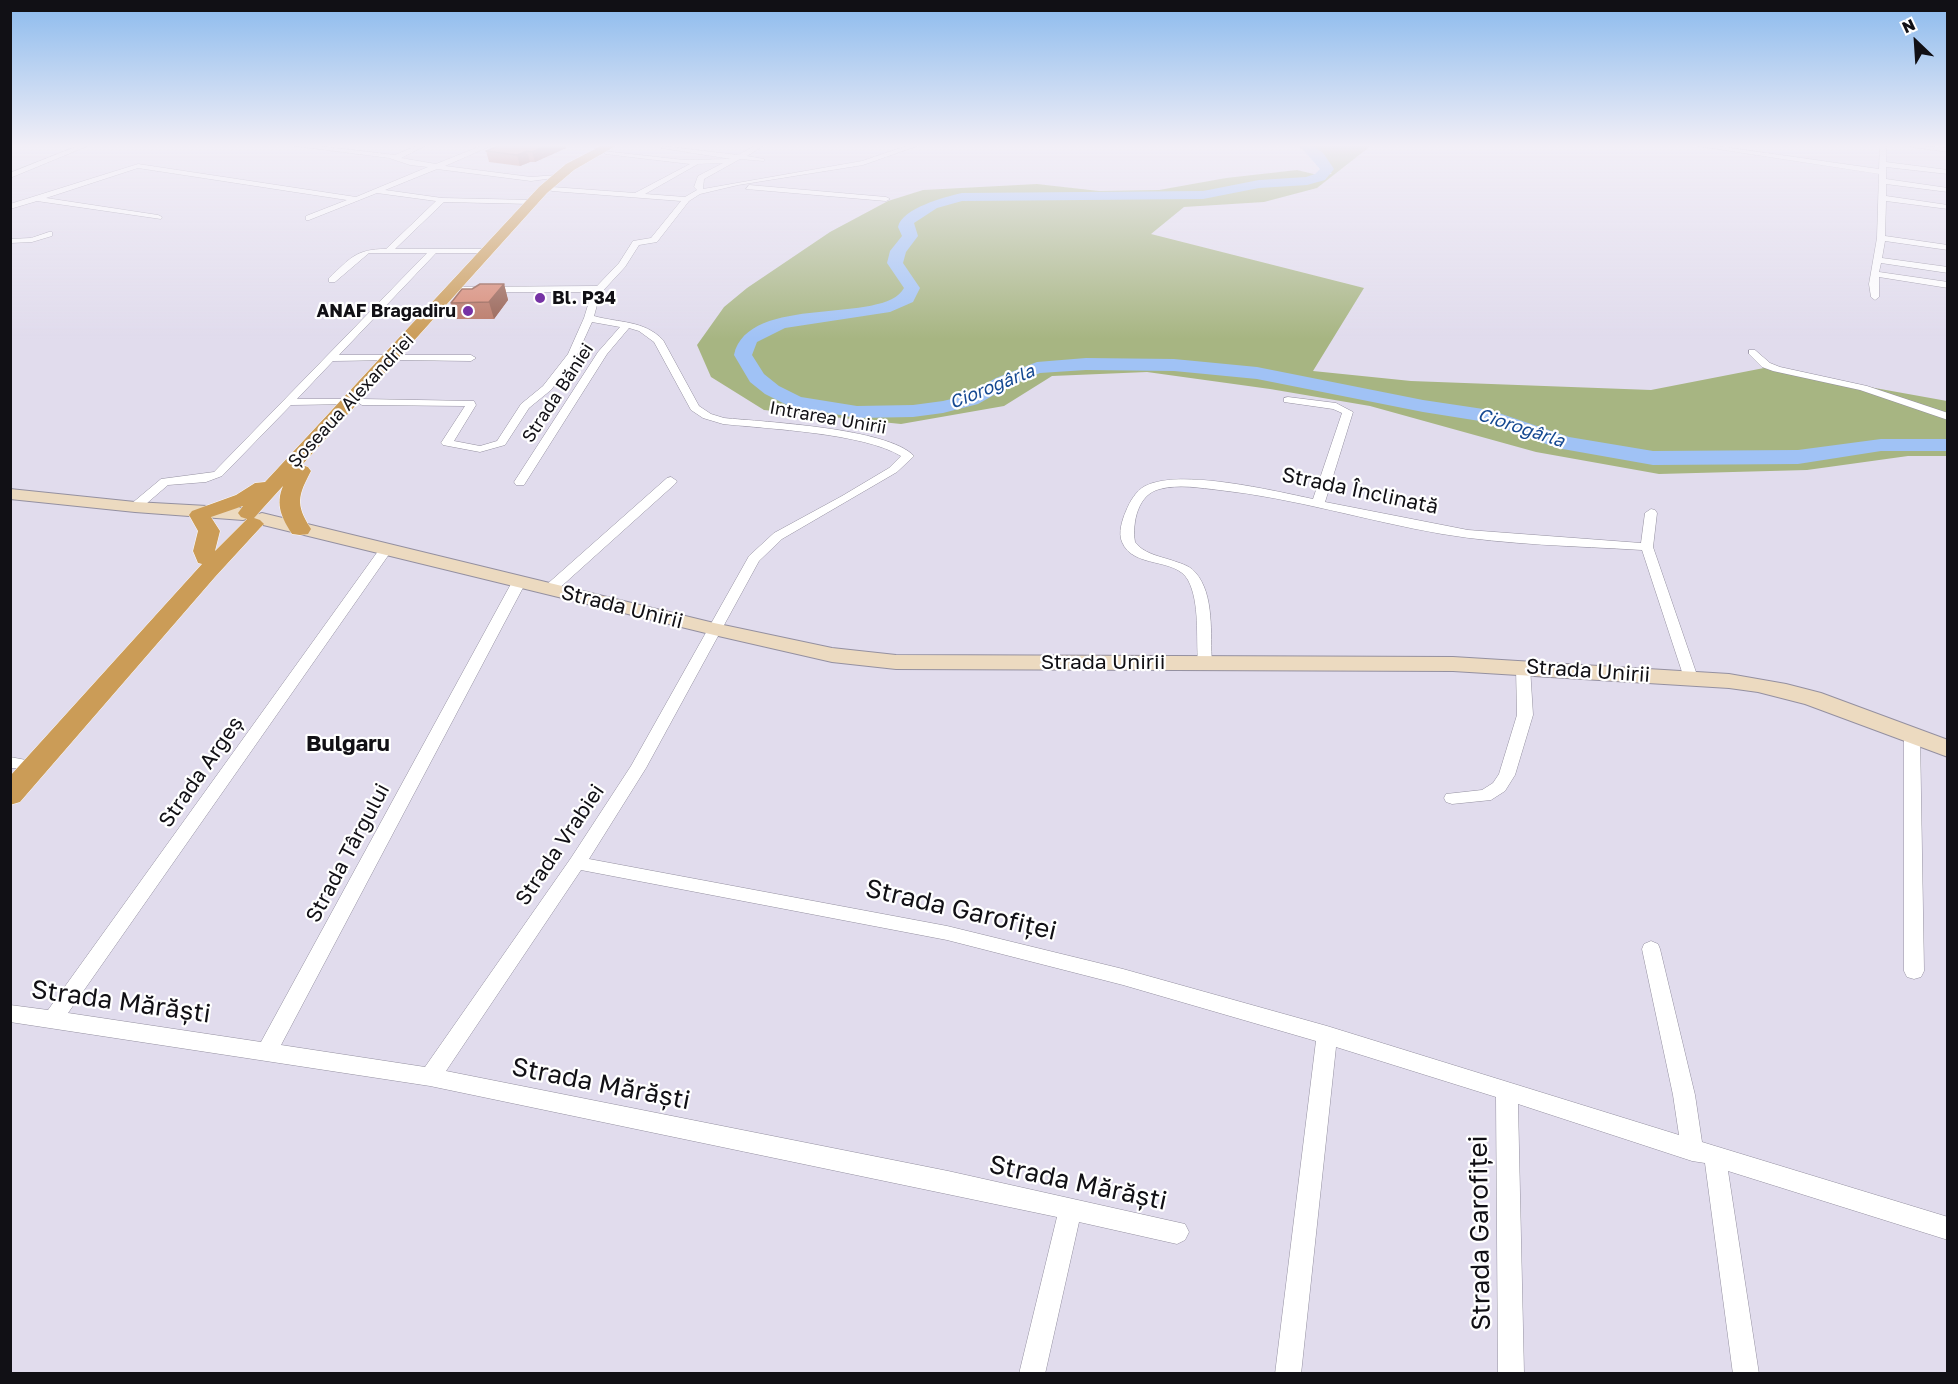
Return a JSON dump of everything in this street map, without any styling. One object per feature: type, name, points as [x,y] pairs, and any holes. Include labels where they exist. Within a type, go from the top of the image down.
[{"type":"highway","name":"Șoseaua Alexandriei","points":[[10,795],[207,572],[280,477],[356,402],[525,210]]},
{"type":"highway","name":"Șoseaua Alexandriei","points":[[396,358],[462,290],[530,210]]},
{"type":"highway","name":"Șoseaua Alexandriei","points":[[14,767],[206,558],[301,471],[356,402]]},
{"type":"highway","points":[[300,529],[288,507],[293,487],[301,471]]},
{"type":"highway","points":[[206,558],[204,551],[209,531],[202,513],[243,499],[280,477]]},
{"type":"main road","name":"Strada Unirii","points":[[10,494],[249,519],[300,529],[714,629],[832,655],[874,660],[1453,664],[1691,678],[1747,683],[1795,692],[1838,706],[1947,749]]},
{"type":"street","points":[[110,210],[158,217]]},
{"type":"street","points":[[309,218],[330,210]]},
{"type":"street","points":[[388,251],[432,210]]},
{"type":"street","points":[[290,402],[470,403],[467,412],[447,441],[448,444],[475,449],[497,446],[507,435],[525,406],[547,388],[573,355],[589,318],[598,289],[622,265],[636,243],[647,243],[654,240],[678,210]]},
{"type":"street","points":[[1875,297],[1873,284],[1881,238],[1882,210]]},
{"type":"street","points":[[12,242],[49,234]]},
{"type":"street","points":[[1881,238],[1947,248]]},
{"type":"street","points":[[135,507],[168,481],[203,479],[218,474],[434,251]]},
{"type":"street","points":[[332,280],[364,252],[488,251]]},
{"type":"street","points":[[1878,260],[1947,270]]},
{"type":"street","points":[[1876,274],[1947,285]]},
{"type":"street","points":[[462,290],[598,289]]},
{"type":"street","points":[[589,318],[627,324]]},
{"type":"street","name":"Strada Băniei","points":[[520,482],[603,352],[627,324]]},
{"type":"street","name":"Intrarea Unirii","points":[[627,324],[648,331],[658,339],[695,408],[706,416],[723,421],[853,437],[897,449],[908,456],[893,470],[771,541],[754,559],[714,629]]},
{"type":"street","points":[[1752,352],[1766,365],[1777,369],[1863,388],[1947,417]]},
{"type":"street","points":[[332,358],[471,358]]},
{"type":"street","points":[[1288,400],[1336,406],[1348,412],[1318,503]]},
{"type":"street","points":[[550,589],[671,481]]},
{"type":"street","name":"Strada Înclinată","points":[[1205,662],[1199,595],[1194,579],[1175,565],[1135,551],[1128,540],[1127,533],[1141,494],[1154,487],[1184,484],[1253,491],[1446,531],[1647,547]]},
{"type":"street","points":[[1651,513],[1647,547],[1691,678]]},
{"type":"street","name":"Strada Argeș","points":[[53,1019],[386,550]]},
{"type":"street","name":"Strada Târgului","points":[[267,1051],[519,582]]},
{"type":"street","name":"Strada Vrabiei","points":[[430,1077],[577,863],[638,768],[714,629]]},
{"type":"street","points":[[1452,798],[1470,799],[1485,796],[1499,787],[1507,775],[1525,715],[1523,667]]},
{"type":"street","points":[[1912,736],[1914,971]]},
{"type":"street","name":"Strada Garofiței","points":[[577,863],[947,933],[1123,977],[1327,1035],[1692,1151],[1947,1228]]},
{"type":"street","points":[[1651,949],[1684,1095],[1692,1151]]},
{"type":"street","name":"Strada Mărăști","points":[[10,1013],[430,1077],[1177,1232]]},
{"type":"street","points":[[1288,1374],[1327,1035]]},
{"type":"street","name":"Strada Garofiței","points":[[1506,1092],[1511,1374]]},
{"type":"street","points":[[1715,1158],[1746,1374]]},
{"type":"street","points":[[1032,1374],[1070,1209]]},
{"type":"green space","points":[[872,210],[1181,210],[1151,234],[1364,288],[1313,371],[1411,381],[1651,390],[1764,368],[1947,401],[1947,456],[1908,456],[1807,470],[1659,474],[1536,452],[1370,406],[1147,372],[1052,376],[1004,406],[901,424],[764,410],[711,377],[697,345],[724,307],[747,288],[830,232]]},
{"type":"building","points":[[480,284],[504,284],[489,302],[451,303],[462,289],[472,289]]},
{"type":"waterway","name":"Ciorogârla","points":[[928,210],[907,221],[906,227],[910,236],[898,251],[895,263],[912,288],[907,298],[884,308],[780,323],[750,338],[743,355],[757,378],[772,390],[796,402],[857,412],[913,411],[971,400],[1003,382],[1037,368],[1086,364],[1174,365],[1257,373],[1423,406],[1490,416],[1565,443],[1653,458],[1798,457],[1881,445],[1948,445]]},
{"type":"place","name":"Bl. P34","points":[[540,298]]},
{"type":"place","name":"ANAF Bragadiru","points":[[468,311]]},
{"type":"district","name":"Bulgaru","points":[[348,744]]}]
